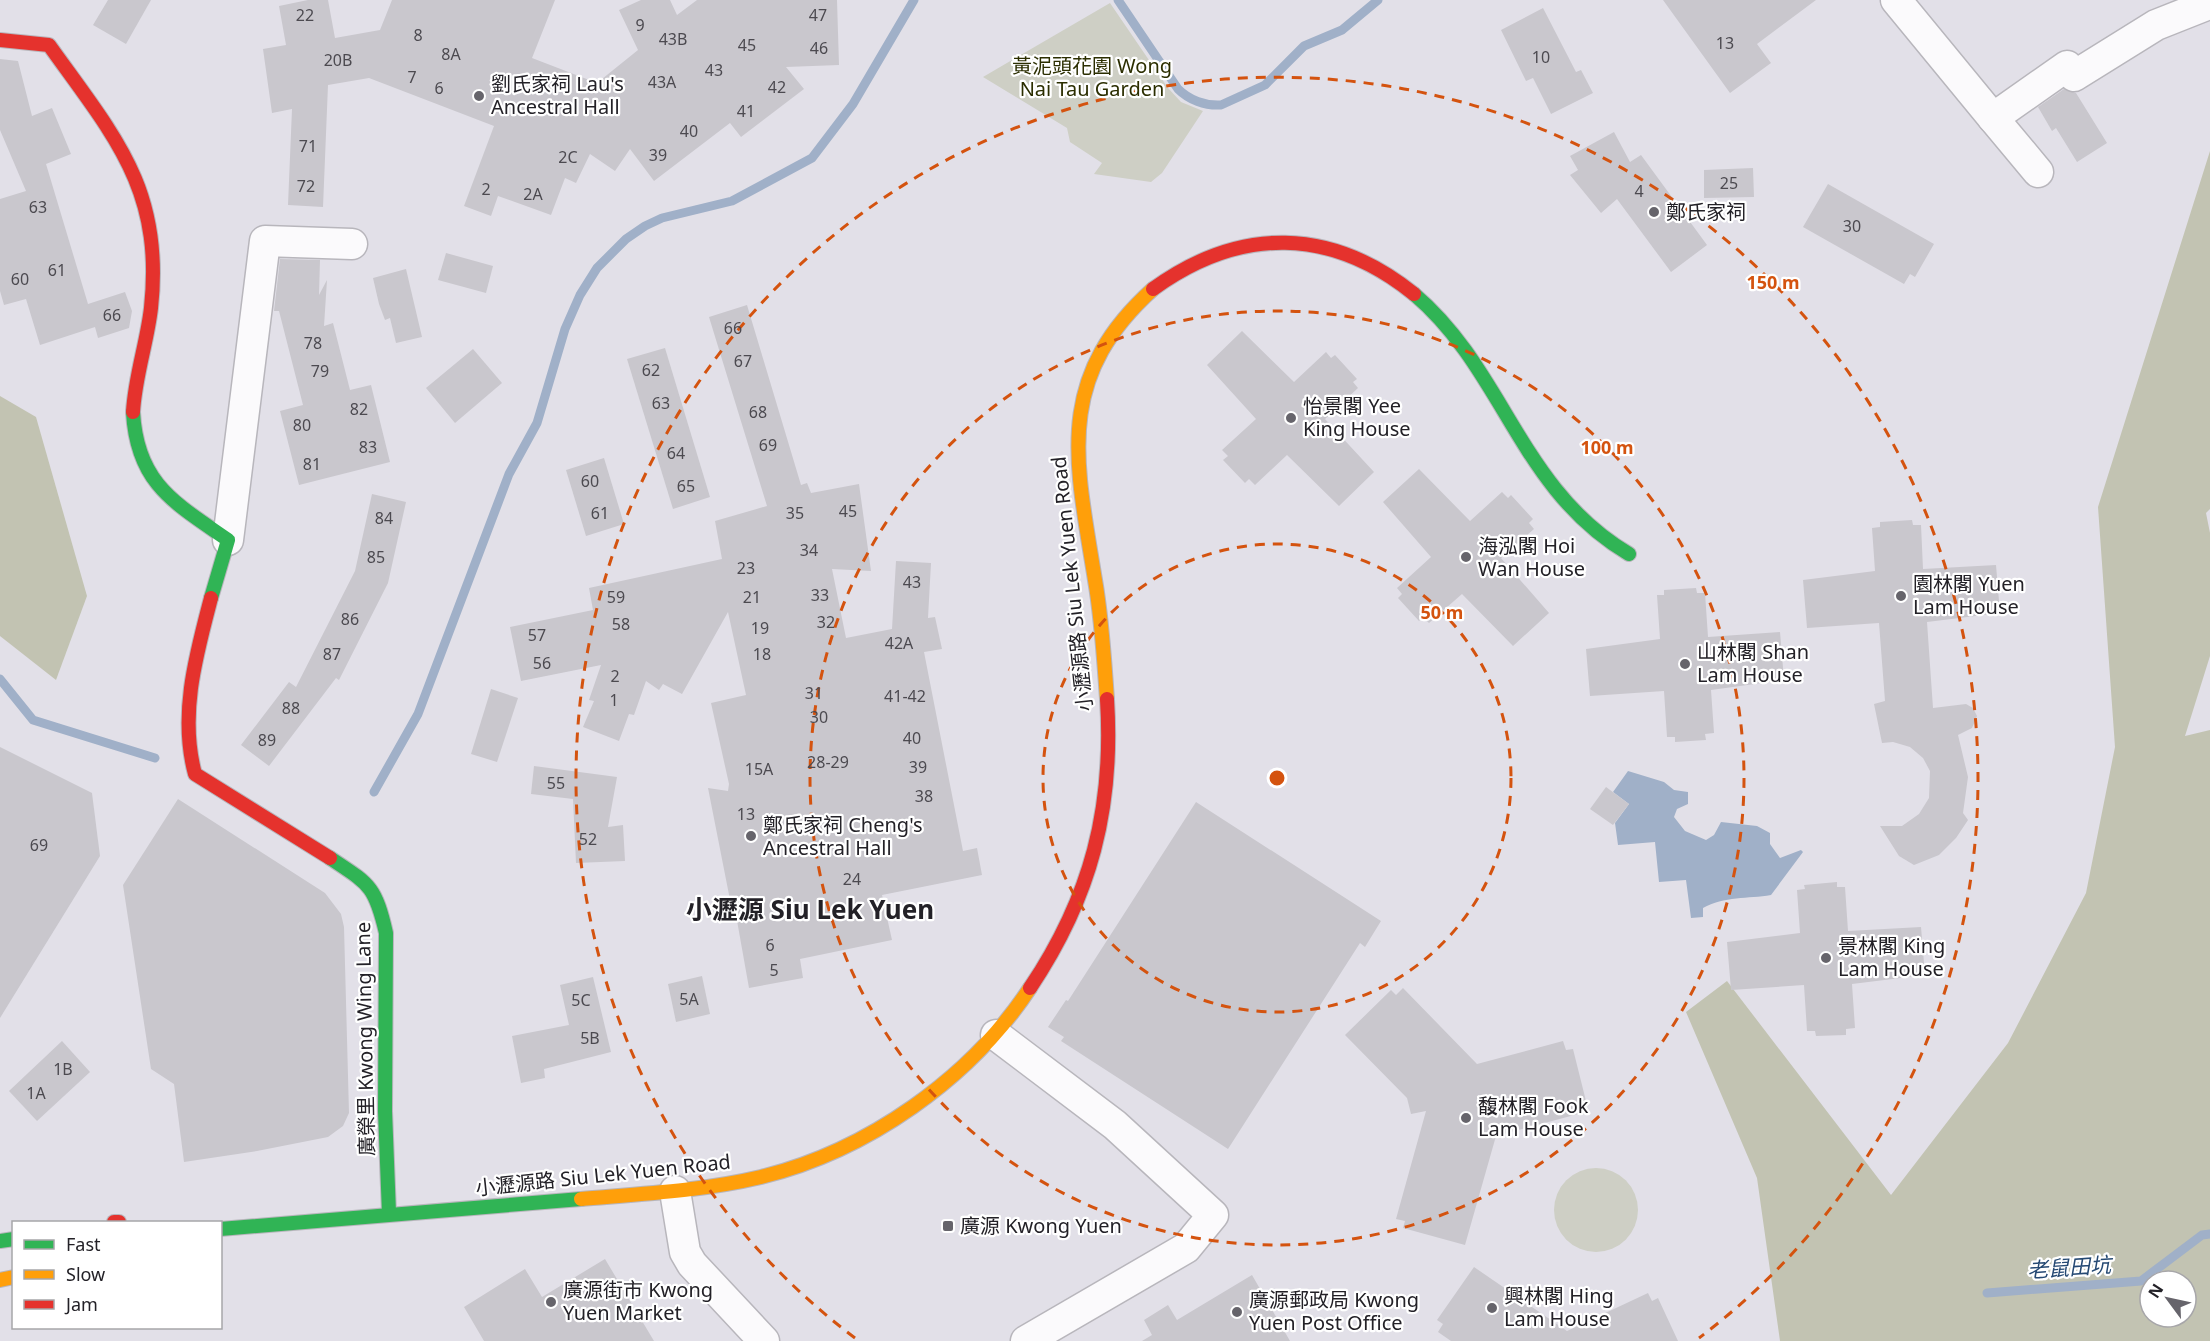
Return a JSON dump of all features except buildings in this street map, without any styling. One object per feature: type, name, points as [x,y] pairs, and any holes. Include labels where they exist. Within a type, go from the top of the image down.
[{"type":"street","points":[[1896,0],[2038,172]]},
{"type":"street","points":[[1993,118],[2067,66],[2074,76],[2156,25],[2205,5]]},
{"type":"street","points":[[0,40],[49,45],[115,141],[140,184],[148,218],[152,277],[149,321],[137,370],[133,414],[135,438],[159,488],[228,540]]},
{"type":"street","points":[[228,540],[264,241],[352,244]]},
{"type":"street","name":"小瀝源路 Siu Lek Yuen Road","points":[[222,1229],[675,1191],[732,1183],[773,1173],[870,1133],[953,1076],[996,1035],[1046,966],[1066,928],[1084,887],[1098,841],[1108,755],[1107,695],[1095,581],[1078,494],[1077,436],[1085,389],[1096,360],[1130,311],[1161,280],[1216,254],[1278,244],[1327,246],[1370,265],[1415,294],[1444,321],[1471,357],[1530,457],[1566,503],[1603,540],[1629,554]]},
{"type":"street","name":"廣榮里 Kwong Wing Lane","points":[[228,540],[194,676],[187,737],[189,760],[195,774],[294,834],[368,885],[380,907],[386,933],[385,1111],[389,1214]]},
{"type":"street","points":[[996,1035],[1114,1125],[1213,1215],[1186,1248],[1026,1341]]},
{"type":"street","points":[[675,1191],[685,1252],[692,1264],[764,1341]]},
{"type":"green space","name":"黃泥頭花園 Wong Nai Tau Garden","points":[[1110,3],[1168,88],[1181,102],[1203,111],[1162,173],[1151,182],[1094,174],[1102,163],[1070,142],[1067,128],[983,77]]},
{"type":"green space","points":[[2210,151],[2210,509],[2206,513],[2210,533],[2210,656],[2185,736],[2210,730],[2210,1341],[1780,1341],[1757,1178],[1686,1012],[1727,981],[1891,1195],[2008,1043],[2086,893],[2115,747],[2098,507]]},
{"type":"green space","points":[[0,396],[36,417],[87,596],[56,680],[0,636]]},
{"type":"green space","points":[[1596,1168],[1619,1175],[1631,1187],[1638,1210],[1631,1233],[1619,1245],[1596,1252],[1573,1245],[1561,1233],[1554,1210],[1561,1187],[1573,1175]]},
{"type":"water","points":[[1628,771],[1664,782],[1674,790],[1688,792],[1688,804],[1677,809],[1674,817],[1685,831],[1706,840],[1714,835],[1721,822],[1757,826],[1770,833],[1770,844],[1780,858],[1801,850],[1803,852],[1771,895],[1719,901],[1703,908],[1703,917],[1691,918],[1686,880],[1659,882],[1655,842],[1618,845],[1615,823],[1629,804],[1613,792]]},
{"type":"waterway","points":[[374,792],[418,714],[509,474],[537,423],[565,329],[580,295],[597,268],[626,239],[645,226],[662,218],[732,201],[812,158],[853,104],[914,0]]},
{"type":"waterway","points":[[1118,0],[1178,89],[1192,99],[1215,105],[1221,105],[1265,85],[1304,46],[1342,30],[1378,0]]},
{"type":"waterway","points":[[0,679],[33,720],[155,758]]},
{"type":"waterway","name":"老鼠田坑","points":[[1987,1293],[2141,1281],[2202,1235],[2210,1234]]},
{"type":"traffic: fast","points":[[1414,294],[1445,325],[1471,358],[1514,428],[1562,497],[1592,527],[1629,554]]},
{"type":"traffic: fast","points":[[133,412],[136,437],[142,457],[162,489],[191,515],[228,540],[211,598]]},
{"type":"traffic: fast","points":[[330,858],[362,880],[374,895],[386,933],[385,1111],[389,1213]]},
{"type":"traffic: fast","points":[[222,1229],[581,1199]]},
{"type":"traffic: fast","points":[[0,1241],[12,1239]]},
{"type":"traffic: slow","points":[[1107,699],[1099,610],[1082,497],[1079,424],[1086,390],[1099,356],[1121,323],[1153,289]]},
{"type":"traffic: slow","points":[[581,1199],[739,1182],[801,1165],[839,1149],[877,1130],[913,1107],[946,1081],[978,1052],[1006,1021],[1030,988]]},
{"type":"traffic: slow","points":[[0,1280],[12,1277]]},
{"type":"traffic: jam","points":[[0,40],[49,45],[113,137],[142,196],[150,230],[153,266],[151,308],[133,412]]},
{"type":"traffic: jam","points":[[1153,289],[1186,268],[1219,254],[1252,245],[1285,243],[1318,246],[1350,256],[1383,272],[1414,294]]},
{"type":"traffic: jam","points":[[211,598],[191,685],[189,730],[190,752],[195,774],[330,858]]},
{"type":"traffic: jam","points":[[1030,988],[1069,920],[1094,850],[1102,814],[1106,777],[1107,699]]},
{"type":"place","name":"劉氏家祠 Lau's Ancestral Hall","points":[[479,96]]},
{"type":"place","name":"鄭氏家祠","points":[[1654,212]]},
{"type":"place","name":"怡景閣 Yee King House","points":[[1291,418]]},
{"type":"place","name":"海泓閣 Hoi Wan House","points":[[1466,557]]},
{"type":"place","name":"園林閣 Yuen Lam House","points":[[1901,596]]},
{"type":"place","name":"山林閣 Shan Lam House","points":[[1685,664]]},
{"type":"place","name":"鄭氏家祠 Cheng's Ancestral Hall","points":[[751,836]]},
{"type":"place","name":"景林閣 King Lam House","points":[[1826,958]]},
{"type":"place","name":"馥林閣 Fook Lam House","points":[[1466,1118]]},
{"type":"place","name":"廣源 Kwong Yuen","points":[[948,1226]]},
{"type":"place","name":"廣源街市 Kwong Yuen Market","points":[[551,1302]]},
{"type":"place","name":"興林閣 Hing Lam House","points":[[1492,1308]]},
{"type":"place","name":"廣源郵政局 Kwong Yuen Post Office","points":[[1237,1312]]},
{"type":"district","name":"小瀝源 Siu Lek Yuen","points":[[810,910]]}]
